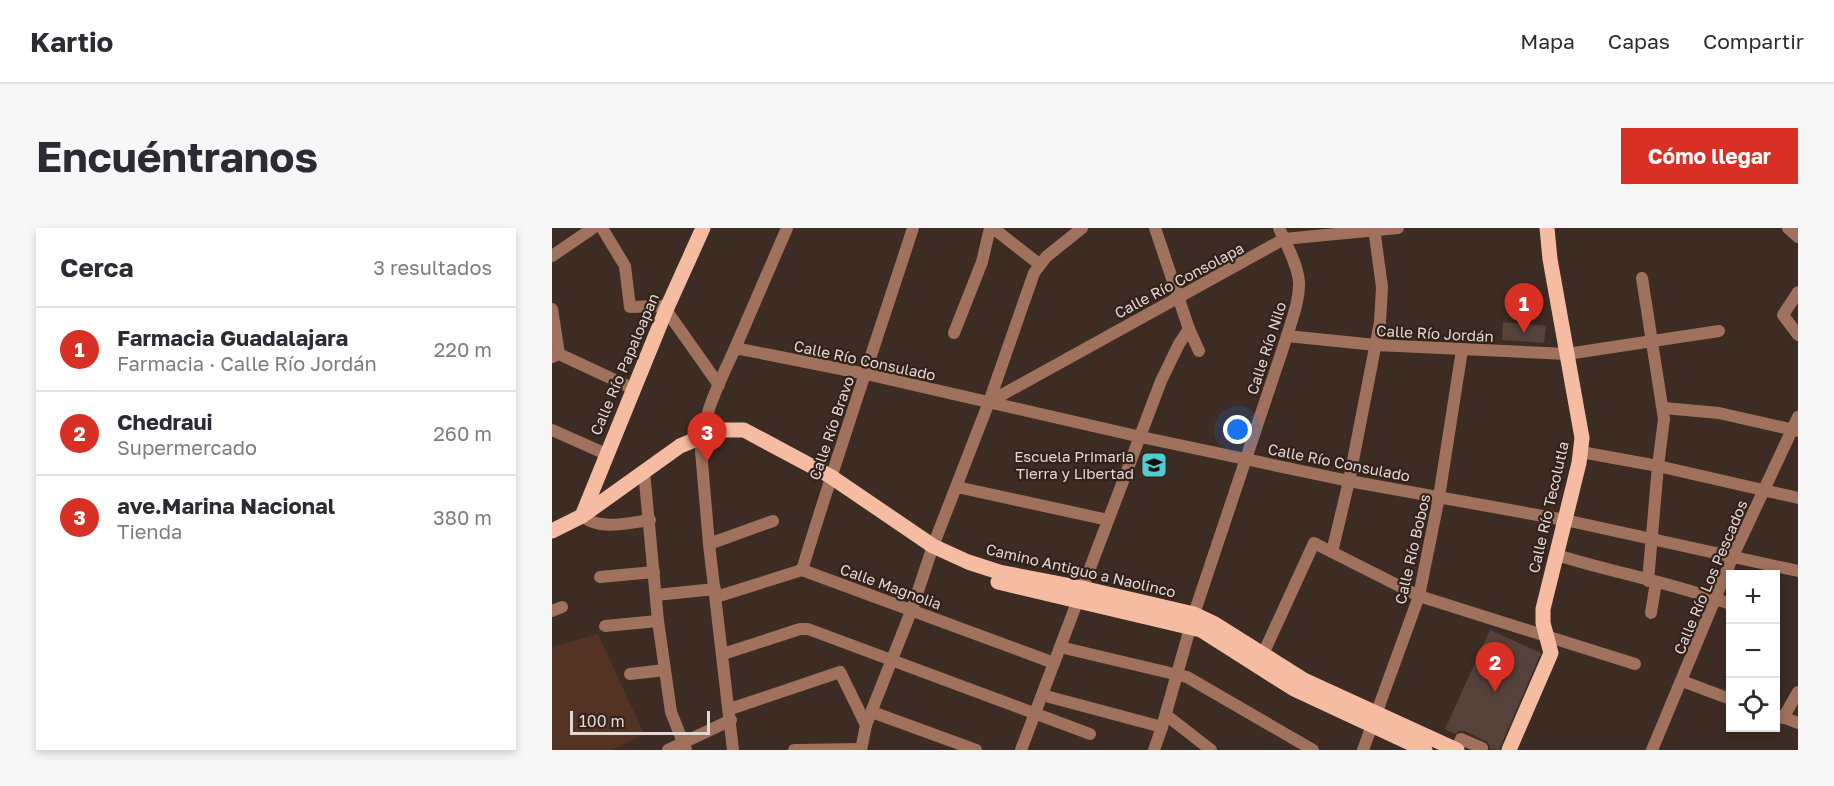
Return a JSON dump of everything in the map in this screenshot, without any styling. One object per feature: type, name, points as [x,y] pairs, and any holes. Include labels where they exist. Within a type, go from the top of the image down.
[{"type":"main road","name":"Calle Río Papaloapan","points":[[582,516],[702,228]]},
{"type":"main road","name":"Calle Río Tecolutla","points":[[1509,750],[1551,653],[1543,609],[1581,452],[1580,423],[1550,259],[1547,228]]},
{"type":"main road","name":"Camino Antiguo a Naolinco","points":[[552,531],[582,516],[680,446],[718,430],[744,430],[829,481],[932,551],[1079,595],[1215,624],[1304,680],[1425,750]]},
{"type":"main road","name":"Camino Antiguo a Naolinco","points":[[1192,620],[1210,636],[1294,688],[1374,721],[1457,750]]},
{"type":"street","points":[[552,256],[592,228]]},
{"type":"street","points":[[602,228],[625,266],[630,307],[660,306],[666,310],[719,385]]},
{"type":"street","points":[[733,750],[709,544],[701,436],[704,422],[719,385],[787,228]]},
{"type":"street","name":"Calle Río Bravo","points":[[802,570],[912,228]]},
{"type":"street","points":[[954,333],[982,262],[992,228],[1040,264]]},
{"type":"street","points":[[794,750],[861,749],[866,725],[893,661],[989,402],[1029,284],[1040,264],[1082,228]]},
{"type":"street","points":[[1155,228],[1189,329],[1199,351]]},
{"type":"street","name":"Calle Río Consolapa","points":[[989,402],[1178,296],[1226,272],[1281,234],[1398,228]]},
{"type":"street","points":[[1788,228],[1798,237]]},
{"type":"street","points":[[1332,552],[1349,481],[1382,305],[1382,287],[1374,230]]},
{"type":"street","name":"Calle Río Nilo","points":[[1154,750],[1192,620],[1297,300],[1299,280],[1297,270],[1281,234]]},
{"type":"street","points":[[1642,278],[1664,408],[1652,540],[1651,613]]},
{"type":"street","points":[[1798,292],[1783,315],[1798,335]]},
{"type":"street","points":[[552,309],[556,355],[634,389]]},
{"type":"street","points":[[1021,750],[1170,360],[1189,329]]},
{"type":"street","name":"Calle Río Jordán","points":[[1287,336],[1376,345],[1567,354],[1719,331]]},
{"type":"street","name":"Calle Río Consulado","points":[[735,348],[866,374],[1141,437],[1349,481],[1566,520],[1798,571]]},
{"type":"street","name":"Calle Río Bobos","points":[[1363,750],[1419,596],[1439,497],[1462,350]]},
{"type":"street","points":[[1664,408],[1719,413],[1795,431]]},
{"type":"street","name":"Calle Río Los Pescados","points":[[1652,750],[1733,556],[1763,490],[1795,431],[1798,417]]},
{"type":"street","points":[[552,430],[606,454]]},
{"type":"street","points":[[1581,452],[1658,466],[1798,498]]},
{"type":"street","points":[[644,471],[658,621],[671,712],[684,746]]},
{"type":"street","points":[[957,487],[1108,520]]},
{"type":"street","points":[[582,516],[589,522],[600,525],[650,520]]},
{"type":"street","points":[[709,544],[773,521]]},
{"type":"street","points":[[1263,654],[1314,543],[1419,596],[1635,664]]},
{"type":"street","points":[[1557,555],[1726,602]]},
{"type":"street","points":[[656,595],[715,593],[802,570]]},
{"type":"street","name":"Calle Magnolia","points":[[802,570],[1054,663]]},
{"type":"street","points":[[600,577],[654,572]]},
{"type":"street","points":[[604,626],[658,621]]},
{"type":"street","points":[[723,654],[800,629],[808,629],[1090,734]]},
{"type":"street","points":[[1060,647],[1177,674],[1196,681],[1313,750]]},
{"type":"street","points":[[630,674],[665,670]]},
{"type":"street","points":[[668,750],[684,746],[730,714],[840,672],[866,725]]},
{"type":"street","points":[[1682,681],[1726,697]]},
{"type":"street","points":[[1780,715],[1798,692]]},
{"type":"street","points":[[1042,695],[1164,721],[1211,750]]},
{"type":"street","points":[[872,712],[976,750]]},
{"type":"street","points":[[1780,716],[1798,723]]},
{"type":"street","points":[[1457,750],[1461,739],[1482,748],[1481,750]]},
{"type":"shaded area","points":[[598,634],[644,734],[612,750],[552,750],[552,647]]},
{"type":"building","points":[[1503,322],[1546,326],[1544,343],[1502,340]]},
{"type":"building","points":[[1490,630],[1541,653],[1499,750],[1490,749],[1486,741],[1464,731],[1455,734],[1445,729]]},
{"type":"place","name":"Farmacia Guadalajara","points":[[1524,333]]},
{"type":"place","name":"ave.Marina Nacional","points":[[707,462]]},
{"type":"place","name":"Escuela Primaria Tierra y Libertad","points":[[1154,465]]},
{"type":"place","name":"Chedraui","points":[[1495,692]]}]
